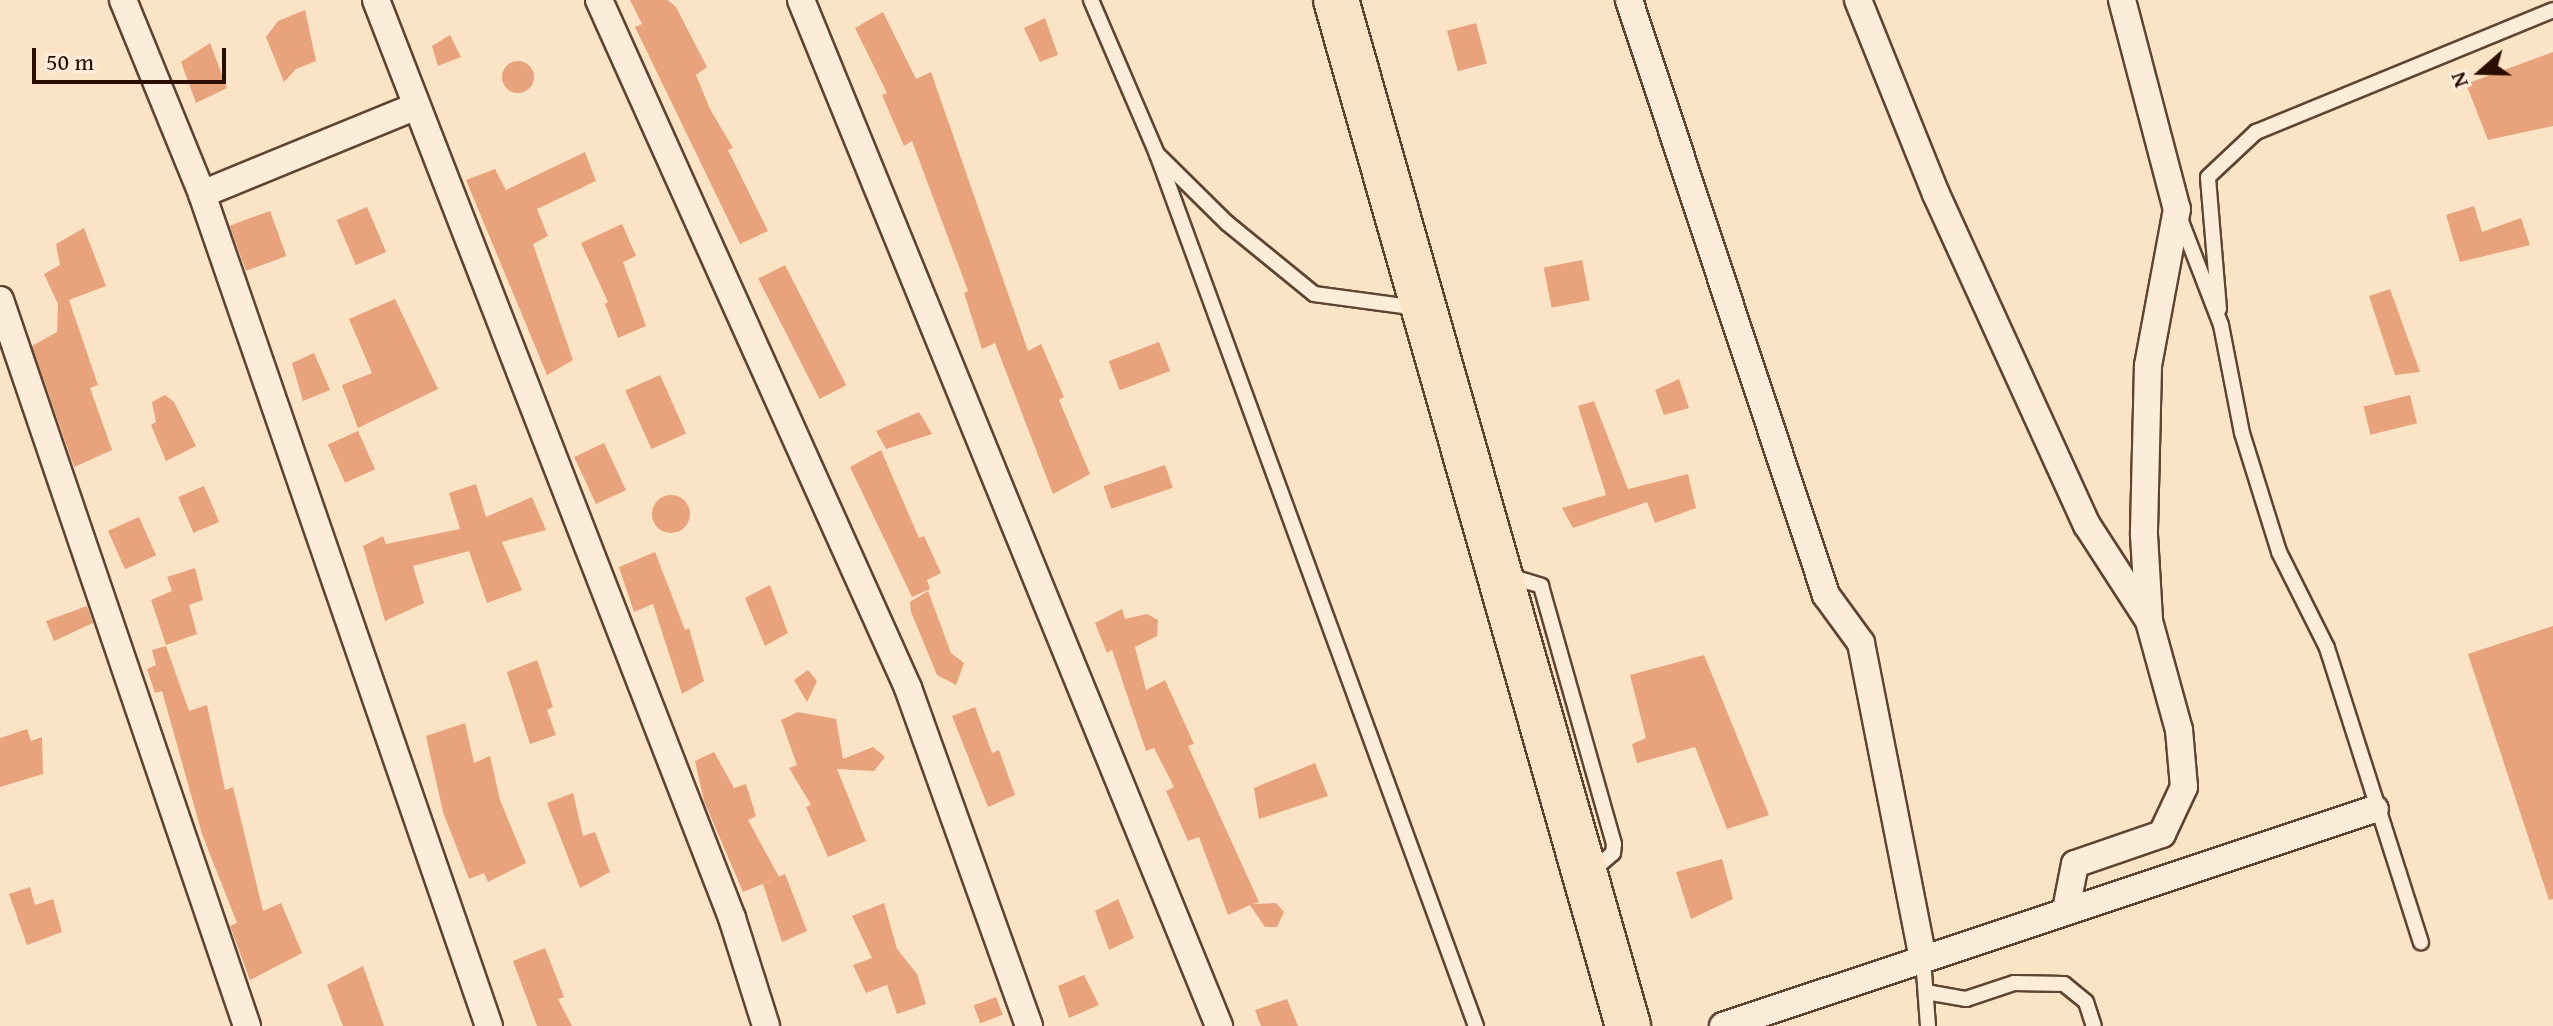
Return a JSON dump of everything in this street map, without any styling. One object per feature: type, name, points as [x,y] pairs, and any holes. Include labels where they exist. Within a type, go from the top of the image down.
[{"type":"highway","points":[[1336,0],[1498,573],[1572,763],[1585,877],[1628,1026]]},
{"type":"street","points":[[123,0],[202,194],[489,1026]]},
{"type":"street","points":[[376,0],[726,903],[766,1026]]},
{"type":"street","points":[[599,0],[908,688],[1029,1026]]},
{"type":"street","points":[[801,0],[1219,1026]]},
{"type":"street","points":[[1629,0],[1826,595],[1861,643],[1923,958]]},
{"type":"street","points":[[1858,0],[1936,194],[2087,525],[2149,621]]},
{"type":"street","points":[[2066,910],[2075,864],[2162,834],[2184,787],[2179,730],[2149,621],[2144,535],[2148,366],[2177,209],[2122,0]]},
{"type":"street","points":[[202,194],[417,106]]},
{"type":"street","points":[[0,300],[247,1026]]},
{"type":"street","points":[[1723,1026],[2375,809]]},
{"type":"lane","points":[[1091,0],[1157,154],[1476,1026]]},
{"type":"lane","points":[[2421,942],[2375,809],[2327,648],[2279,552],[2242,433],[2221,325],[2208,177],[2256,132],[2553,10]]},
{"type":"lane","points":[[1157,154],[1227,223],[1314,294],[1422,309]]},
{"type":"lane","points":[[2177,209],[2221,325]]},
{"type":"lane","points":[[1923,958],[1928,1026]]},
{"type":"lane","points":[[1926,992],[1966,999],[2014,983],[2064,984],[2086,1002],[2094,1026]]},
{"type":"building","points":[[630,0],[668,0],[676,7],[707,67],[696,75],[710,109],[733,148],[728,150],[768,231],[740,244],[635,27],[642,24]]},
{"type":"building","points":[[305,10],[316,61],[296,69],[284,82],[266,37],[278,21]]},
{"type":"building","points":[[883,12],[916,79],[931,72],[1028,351],[1041,344],[1064,397],[1059,400],[1090,474],[1053,494],[995,343],[982,349],[964,293],[968,291],[912,141],[904,146],[882,95],[887,93],[855,28]]},
{"type":"building","points":[[1045,18],[1058,55],[1040,62],[1024,28]]},
{"type":"building","points":[[1476,23],[1487,64],[1458,71],[1447,31]]},
{"type":"building","points":[[450,35],[461,57],[438,66],[432,46]]},
{"type":"building","points":[[210,43],[227,88],[196,103],[181,62]]},
{"type":"building","points":[[2553,52],[2553,126],[2488,140],[2466,84]]},
{"type":"building","points":[[518,61],[529,66],[534,77],[529,88],[518,93],[507,88],[502,77],[507,66]]},
{"type":"building","points":[[585,152],[596,181],[537,209],[548,236],[533,244],[573,360],[547,375],[466,180],[495,169],[506,190]]},
{"type":"building","points":[[2474,206],[2482,232],[2521,218],[2530,245],[2460,262],[2446,215]]},
{"type":"building","points":[[367,207],[386,252],[356,265],[337,220]]},
{"type":"building","points":[[270,211],[286,256],[246,271],[230,226]]},
{"type":"building","points":[[622,224],[636,256],[623,262],[646,326],[618,338],[605,304],[608,302],[581,243]]},
{"type":"building","points":[[84,228],[106,286],[69,300],[98,385],[90,388],[112,450],[74,467],[32,346],[57,332],[58,304],[44,274],[60,265],[56,244]]},
{"type":"building","points":[[1582,260],[1590,300],[1552,308],[1544,267]]},
{"type":"building","points":[[785,265],[846,385],[820,399],[758,279]]},
{"type":"building","points":[[2390,289],[2420,372],[2395,375],[2369,296]]},
{"type":"building","points":[[395,299],[438,389],[358,428],[342,385],[372,373],[349,319]]},
{"type":"building","points":[[1159,342],[1170,371],[1120,390],[1109,361]]},
{"type":"building","points":[[314,353],[330,390],[303,401],[292,363]]},
{"type":"building","points":[[660,375],[686,433],[651,449],[625,390]]},
{"type":"building","points":[[1679,379],[1689,408],[1664,415],[1655,390]]},
{"type":"building","points":[[165,395],[174,402],[196,446],[166,461],[151,425],[156,422],[152,402]]},
{"type":"building","points":[[2410,395],[2417,423],[2370,435],[2363,407]]},
{"type":"building","points":[[1594,401],[1628,489],[1688,474],[1696,508],[1655,523],[1647,502],[1573,528],[1562,508],[1606,495],[1578,406]]},
{"type":"building","points":[[919,412],[932,434],[886,449],[876,431]]},
{"type":"building","points":[[358,431],[375,469],[345,483],[328,444]]},
{"type":"building","points":[[604,443],[626,490],[596,504],[574,457]]},
{"type":"building","points":[[881,450],[919,538],[924,536],[941,573],[927,580],[930,589],[912,597],[850,467]]},
{"type":"building","points":[[1165,465],[1173,488],[1111,509],[1104,486]]},
{"type":"building","points":[[476,484],[486,517],[532,497],[546,530],[502,542],[522,590],[487,603],[469,551],[413,566],[424,603],[385,621],[363,546],[383,536],[386,544],[460,529],[449,493]]},
{"type":"building","points":[[204,486],[219,522],[193,533],[178,497]]},
{"type":"building","points":[[671,495],[684,501],[690,514],[684,527],[671,533],[658,527],[652,514],[658,501]]},
{"type":"building","points":[[139,517],[156,555],[125,569],[108,531]]},
{"type":"building","points":[[655,552],[685,630],[689,628],[704,681],[682,694],[653,604],[634,612],[619,567]]},
{"type":"building","points":[[195,568],[203,600],[189,605],[197,634],[166,645],[151,600],[172,591],[167,577]]},
{"type":"building","points":[[770,585],[788,633],[765,646],[745,598]]},
{"type":"building","points":[[928,591],[951,653],[964,663],[956,685],[937,675],[911,612],[910,602]]},
{"type":"building","points":[[87,606],[93,623],[54,641],[46,621]]},
{"type":"building","points":[[1122,609],[1125,619],[1147,614],[1158,620],[1157,636],[1135,647],[1146,690],[1165,680],[1194,744],[1188,746],[1259,902],[1253,904],[1276,903],[1284,912],[1277,927],[1265,927],[1250,905],[1228,915],[1199,837],[1188,841],[1166,791],[1174,787],[1154,748],[1146,751],[1112,650],[1107,653],[1095,623]]},
{"type":"building","points":[[2553,626],[2553,899],[2549,900],[2468,654]]},
{"type":"building","points":[[166,646],[189,711],[207,705],[225,790],[233,787],[263,911],[281,903],[302,953],[250,980],[230,926],[237,923],[202,834],[162,691],[155,693],[147,669],[156,665],[152,650]]},
{"type":"building","points":[[1704,655],[1769,815],[1727,829],[1695,747],[1637,763],[1632,744],[1646,738],[1630,675]]},
{"type":"building","points":[[537,660],[553,707],[547,710],[556,735],[530,744],[507,672]]},
{"type":"building","points":[[808,670],[817,681],[807,702],[794,680]]},
{"type":"building","points":[[975,707],[992,753],[999,750],[1015,795],[988,807],[952,716]]},
{"type":"building","points":[[798,712],[836,719],[843,759],[873,747],[885,757],[874,771],[837,769],[866,841],[828,857],[806,807],[811,805],[789,768],[797,765],[781,720]]},
{"type":"building","points":[[465,723],[474,763],[490,756],[500,800],[526,863],[488,882],[484,873],[469,879],[443,812],[426,736]]},
{"type":"building","points":[[27,729],[31,741],[42,737],[43,774],[0,787],[0,738]]},
{"type":"building","points":[[714,752],[734,788],[746,784],[756,816],[748,820],[779,877],[743,892],[704,801],[695,761]]},
{"type":"building","points":[[1315,763],[1328,796],[1259,819],[1254,788]]},
{"type":"building","points":[[573,793],[583,836],[595,832],[610,872],[580,888],[547,803]]},
{"type":"building","points":[[1722,859],[1733,899],[1691,919],[1676,872]]},
{"type":"building","points":[[785,874],[807,931],[782,942],[763,884]]},
{"type":"building","points":[[30,887],[35,905],[53,899],[62,932],[27,945],[9,894]]},
{"type":"building","points":[[1118,899],[1134,938],[1109,950],[1095,911]]},
{"type":"building","points":[[884,903],[897,949],[917,974],[926,1004],[897,1014],[887,985],[866,993],[853,965],[872,958],[852,916]]},
{"type":"building","points":[[545,948],[564,997],[558,999],[572,1026],[537,1026],[513,961]]},
{"type":"building","points":[[363,966],[384,1026],[343,1026],[327,985]]},
{"type":"building","points":[[1084,975],[1099,1005],[1069,1018],[1058,986]]},
{"type":"building","points":[[996,997],[1003,1015],[980,1023],[974,1006]]},
{"type":"building","points":[[1287,999],[1298,1026],[1261,1026],[1255,1010]]}]
